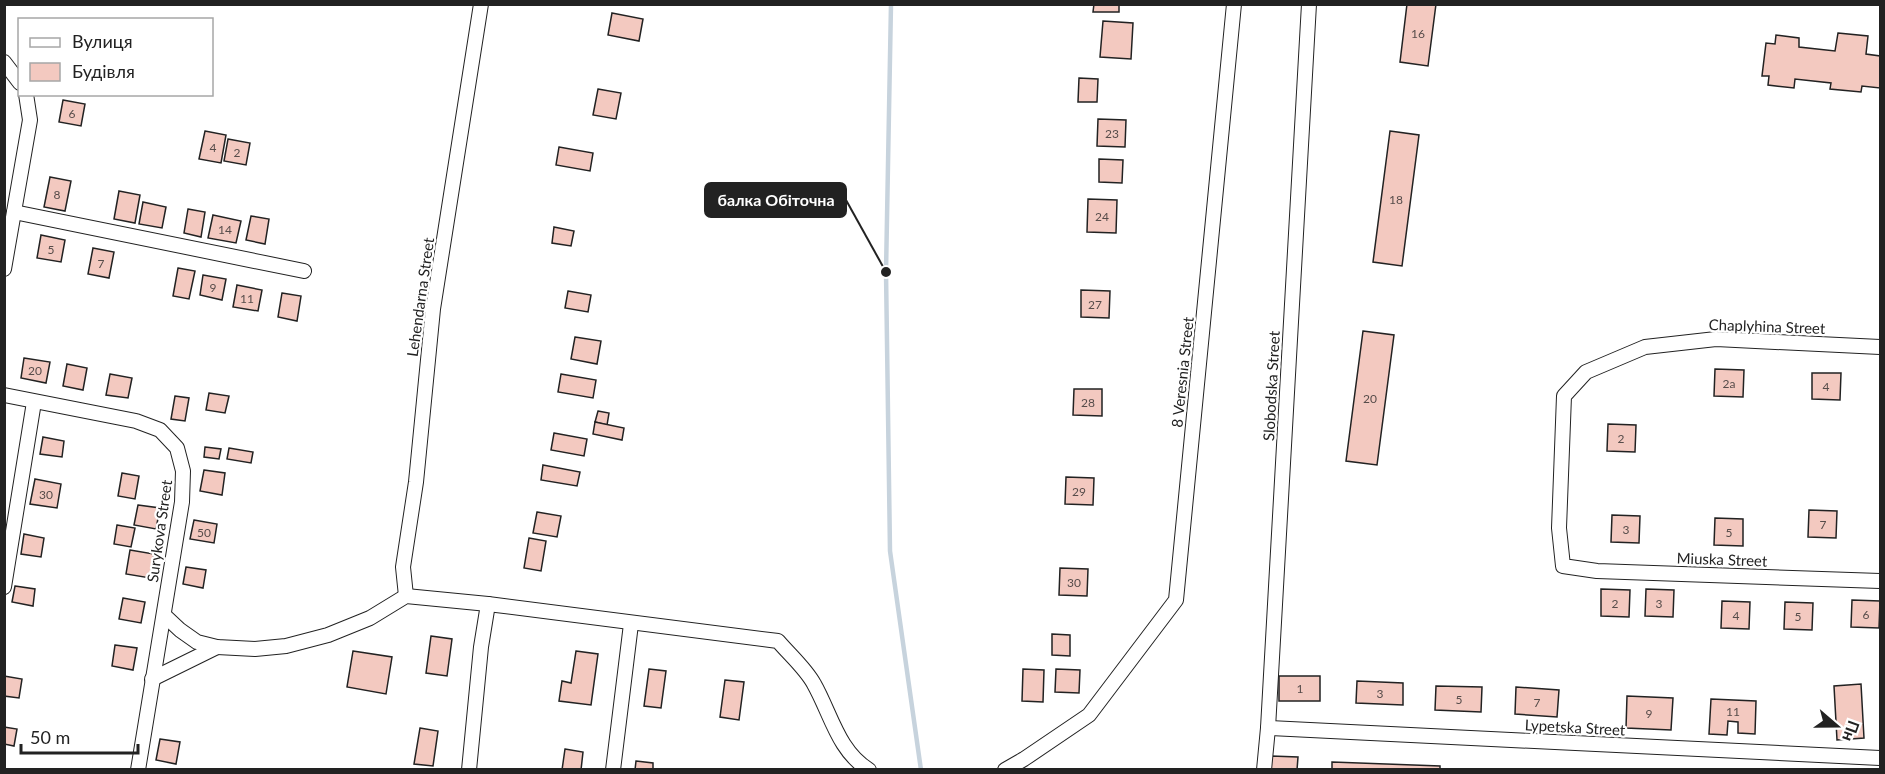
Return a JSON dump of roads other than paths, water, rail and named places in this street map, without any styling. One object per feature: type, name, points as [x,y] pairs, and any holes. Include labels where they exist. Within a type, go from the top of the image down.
[{"type":"street","name":"Lehendarna Street","points":[[406,596],[404,567],[416,482],[433,309],[481,4]]},
{"type":"street","name":"8 Veresnia Street","points":[[1005,770],[1089,715],[1176,600],[1234,4]]},
{"type":"street","name":"Slobodska Street","points":[[1264,770],[1309,4]]},
{"type":"street","points":[[4,62],[18,80]]},
{"type":"street","points":[[4,269],[30,120],[26,96]]},
{"type":"street","points":[[14,212],[304,271]]},
{"type":"street","name":"Chaplyhina Street","points":[[1563,566],[1559,528],[1564,396],[1586,372],[1645,347],[1716,339],[1881,347]]},
{"type":"street","name":"Surykova Street","points":[[4,395],[136,421],[160,430],[177,448],[183,471],[182,502],[138,770]]},
{"type":"street","points":[[4,587],[34,402]]},
{"type":"street","name":"Miuska Street","points":[[1563,566],[1597,571],[1881,581]]},
{"type":"street","points":[[164,615],[197,642],[217,647],[255,649],[286,646],[328,635],[370,618],[406,596],[489,604],[631,624],[778,641],[813,682],[842,744],[857,762],[868,770]]},
{"type":"street","points":[[469,770],[482,647],[489,604]]},
{"type":"street","points":[[613,770],[631,624]]},
{"type":"street","points":[[152,679],[217,647]]},
{"type":"street","name":"Lypetska Street","points":[[1268,728],[1812,762],[1881,758]]},
{"type":"waterway","points":[[891,4],[886,272],[890,551],[921,770]]},
{"type":"place","name":"балка Обіточна","points":[[886,272]]}]
